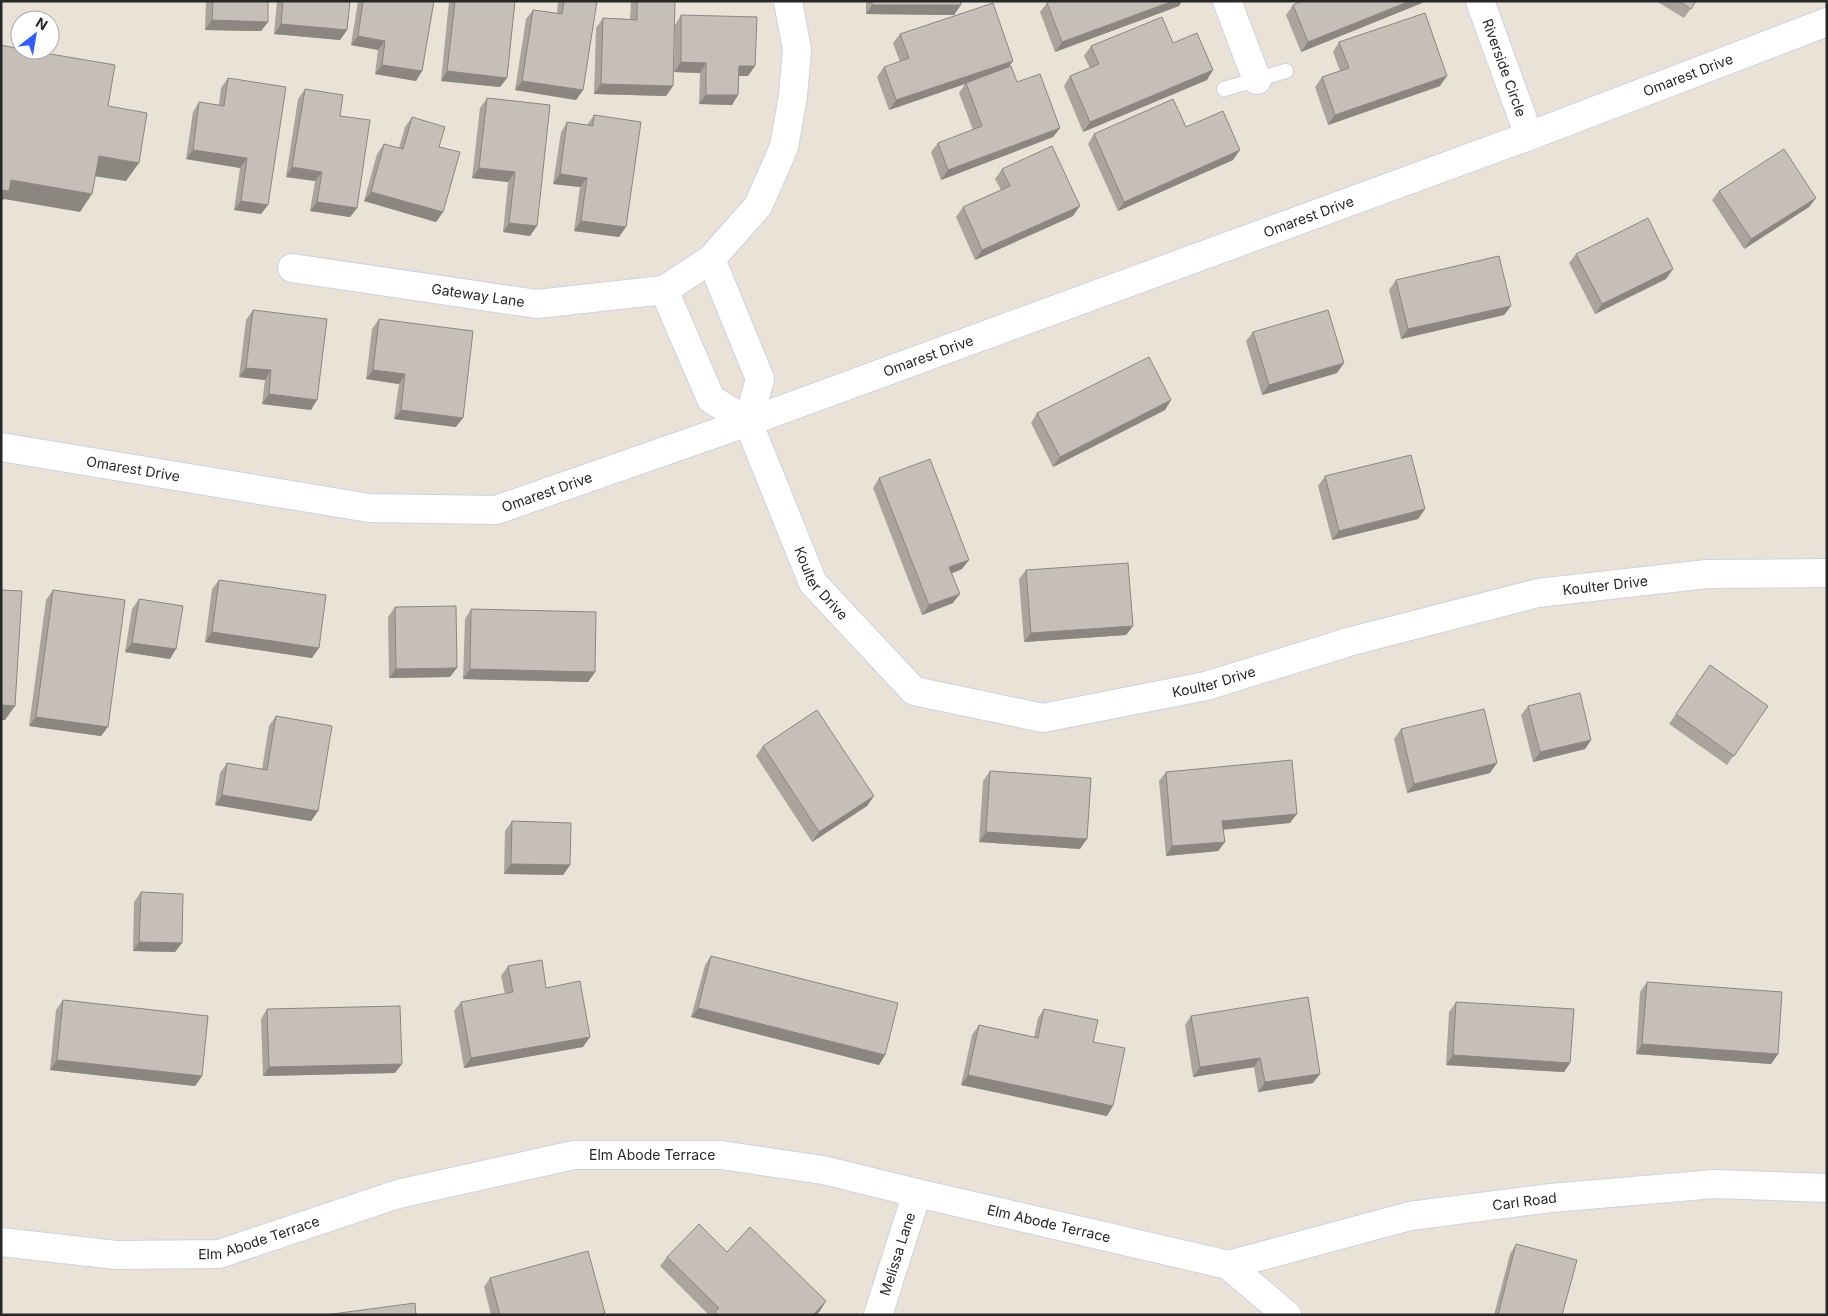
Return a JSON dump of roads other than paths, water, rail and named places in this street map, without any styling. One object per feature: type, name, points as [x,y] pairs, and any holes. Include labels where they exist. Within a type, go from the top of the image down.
[{"type":"street","name":"Gateway Lane","points":[[292,268],[537,304],[664,290],[711,259],[758,206],[784,146],[793,96],[797,50],[788,1]]},
{"type":"street","points":[[1227,1],[1257,80]]},
{"type":"street","name":"Riverside Circle","points":[[1480,1],[1529,136]]},
{"type":"street","name":"Omarest Drive","points":[[1,447],[369,508],[496,510],[748,422],[1529,136],[1827,22]]},
{"type":"street","points":[[664,290],[711,399],[748,422],[760,379],[711,259]]},
{"type":"street","name":"Koulter Drive","points":[[748,422],[814,583],[914,692],[1042,718],[1206,686],[1352,641],[1538,593],[1707,574],[1827,573]]},
{"type":"street","name":"Elm Abode Terrace","points":[[1,1242],[116,1255],[219,1254],[398,1194],[574,1155],[721,1155],[823,1170],[917,1194],[1228,1265],[1287,1315]]},
{"type":"street","name":"Carl Road","points":[[1228,1265],[1420,1215],[1551,1198],[1715,1184],[1827,1188]]},
{"type":"street","name":"Melissa Lane","points":[[878,1315],[917,1194]]},
{"type":"lane","points":[[1224,89],[1286,71]]}]
